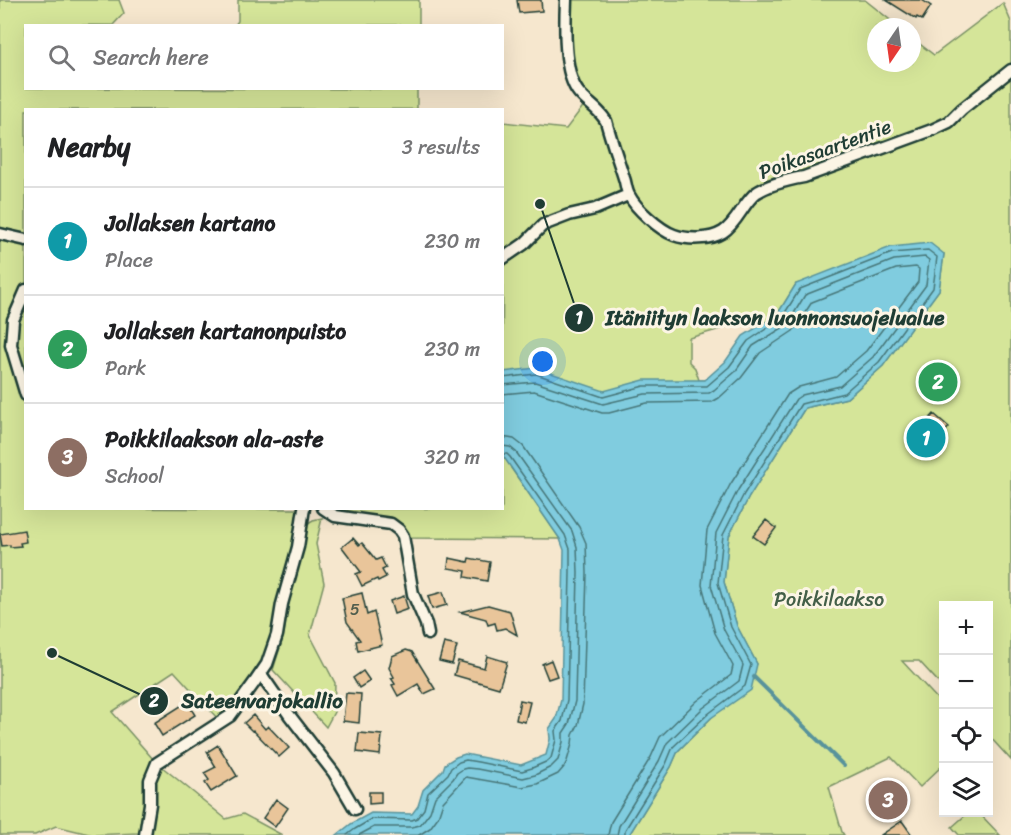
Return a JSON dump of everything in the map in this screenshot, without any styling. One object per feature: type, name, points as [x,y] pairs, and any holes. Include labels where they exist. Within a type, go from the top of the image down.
[{"type":"street","points":[[504,257],[524,244],[543,225],[569,215],[595,209],[628,195],[606,121],[574,86],[568,66],[566,0]]},
{"type":"street","name":"Poikasaartentie","points":[[628,195],[662,228],[674,234],[700,238],[711,237],[729,226],[755,194],[949,122],[1011,70]]},
{"type":"street","points":[[0,234],[24,240]]},
{"type":"street","points":[[24,295],[13,320],[11,345],[24,388]]},
{"type":"street","points":[[145,835],[150,804],[150,780],[158,763],[230,716],[267,664],[277,635],[282,604],[298,548],[304,510]]},
{"type":"street","points":[[325,510],[335,516],[391,524],[399,530],[403,537],[413,594],[428,634]]},
{"type":"street","points":[[261,674],[334,773],[355,809]]},
{"type":"green space","points":[[0,0],[119,0],[124,13],[114,24],[24,24],[24,90],[417,90],[417,108],[24,108],[24,510],[299,510],[297,532],[263,661],[227,712],[218,719],[174,671],[112,712],[153,759],[144,785],[145,804],[139,833],[93,835],[56,826],[35,835],[0,835]]},
{"type":"green space","points":[[238,0],[419,0],[419,24],[236,24],[238,21]]},
{"type":"green space","name":"Poikkilaakso","points":[[572,0],[865,0],[888,18],[867,18],[867,72],[921,72],[921,45],[934,55],[1003,3],[1011,22],[1011,760],[993,740],[993,601],[939,601],[939,683],[919,661],[902,661],[939,701],[939,769],[920,787],[891,757],[829,787],[844,835],[629,835],[671,767],[678,751],[711,718],[757,664],[737,626],[724,582],[729,536],[749,497],[805,408],[847,398],[883,366],[939,290],[944,254],[796,284],[777,315],[756,328],[737,323],[689,338],[689,362],[695,368],[699,380],[705,380],[511,468],[560,539],[408,538],[406,531],[330,510],[504,510],[504,122],[566,129],[591,96],[580,84],[574,65]]},
{"type":"green space","points":[[322,518],[316,544],[324,583],[310,635],[335,683],[334,712],[326,727],[273,670],[283,638],[306,528],[308,523]]},
{"type":"green space","points":[[161,766],[226,819],[243,814],[282,835],[150,835],[153,781]]},
{"type":"green space","points":[[963,817],[983,817],[1000,835],[959,835],[952,827]]},
{"type":"water","points":[[930,243],[944,254],[939,290],[883,366],[847,398],[805,408],[749,497],[729,536],[724,582],[737,626],[757,664],[751,690],[711,718],[678,751],[671,767],[629,835],[337,835],[371,813],[412,814],[418,806],[423,790],[443,770],[445,764],[456,757],[465,754],[521,765],[546,755],[550,739],[549,729],[556,719],[561,700],[564,550],[560,539],[504,457],[504,372],[536,368],[604,391],[644,380],[705,380],[725,362],[743,336],[777,315],[796,284],[891,247]]},
{"type":"building","points":[[517,0],[541,0],[542,11],[519,13]]},
{"type":"building","points":[[886,0],[922,0],[931,6],[922,20],[914,18]]},
{"type":"building","points":[[934,414],[949,427],[923,457],[907,443],[917,432],[913,429],[921,420],[925,424]]},
{"type":"building","points":[[766,520],[776,528],[764,544],[753,536]]},
{"type":"building","points":[[24,530],[26,542],[20,543],[21,546],[2,546],[0,534]]},
{"type":"building","points":[[353,538],[359,545],[362,543],[376,560],[381,558],[386,568],[382,570],[386,577],[362,586],[356,574],[361,572],[342,547]]},
{"type":"building","points":[[449,558],[468,562],[469,558],[490,562],[487,581],[465,577],[466,571],[448,568]]},
{"type":"building","points":[[443,592],[447,605],[432,609],[428,596]]},
{"type":"building","points":[[362,593],[367,615],[374,612],[382,645],[358,651],[356,641],[360,640],[347,622],[342,598]]},
{"type":"building","points":[[404,596],[408,609],[394,614],[390,601]]},
{"type":"building","points":[[488,605],[510,611],[517,635],[505,628],[497,630],[495,623],[488,625],[486,619],[460,612]]},
{"type":"building","points":[[444,643],[457,646],[452,664],[439,661]]},
{"type":"building","points":[[406,650],[412,652],[435,689],[424,694],[418,684],[398,696],[392,685],[395,684],[391,678],[394,677],[389,668],[392,656]]},
{"type":"building","points":[[487,656],[507,662],[499,688],[454,675],[458,661],[484,668]]},
{"type":"building","points":[[551,660],[557,676],[548,679],[542,664]]},
{"type":"building","points":[[363,671],[370,681],[359,688],[353,678]]},
{"type":"building","points":[[346,693],[361,694],[359,723],[343,721]]},
{"type":"building","points":[[520,700],[530,702],[525,722],[516,720]]},
{"type":"building","points":[[187,702],[195,715],[162,736],[154,723]]},
{"type":"building","points":[[253,715],[265,729],[268,726],[289,748],[279,757],[244,723]]},
{"type":"building","points":[[359,733],[382,735],[380,755],[357,752]]},
{"type":"building","points":[[218,745],[237,776],[211,792],[205,783],[209,780],[204,773],[216,767],[207,752]]},
{"type":"building","points":[[369,792],[381,792],[381,803],[369,804]]},
{"type":"building","points":[[276,799],[288,808],[275,827],[263,818]]},
{"type":"building","points":[[902,821],[912,835],[881,835]]},
{"type":"waterway","points":[[754,677],[844,766]]},
{"type":"place","name":"Itäniityn laakson luonnonsuojelualue","points":[[540,204]]},
{"type":"place","name":"Jollaksen kartanonpuisto","points":[[938,382]]},
{"type":"place","name":"Jollaksen kartano","points":[[926,438]]},
{"type":"place","name":"Sateenvarjokallio","points":[[52,653]]},
{"type":"place","name":"Poikkilaakson ala-aste","points":[[888,800]]}]
